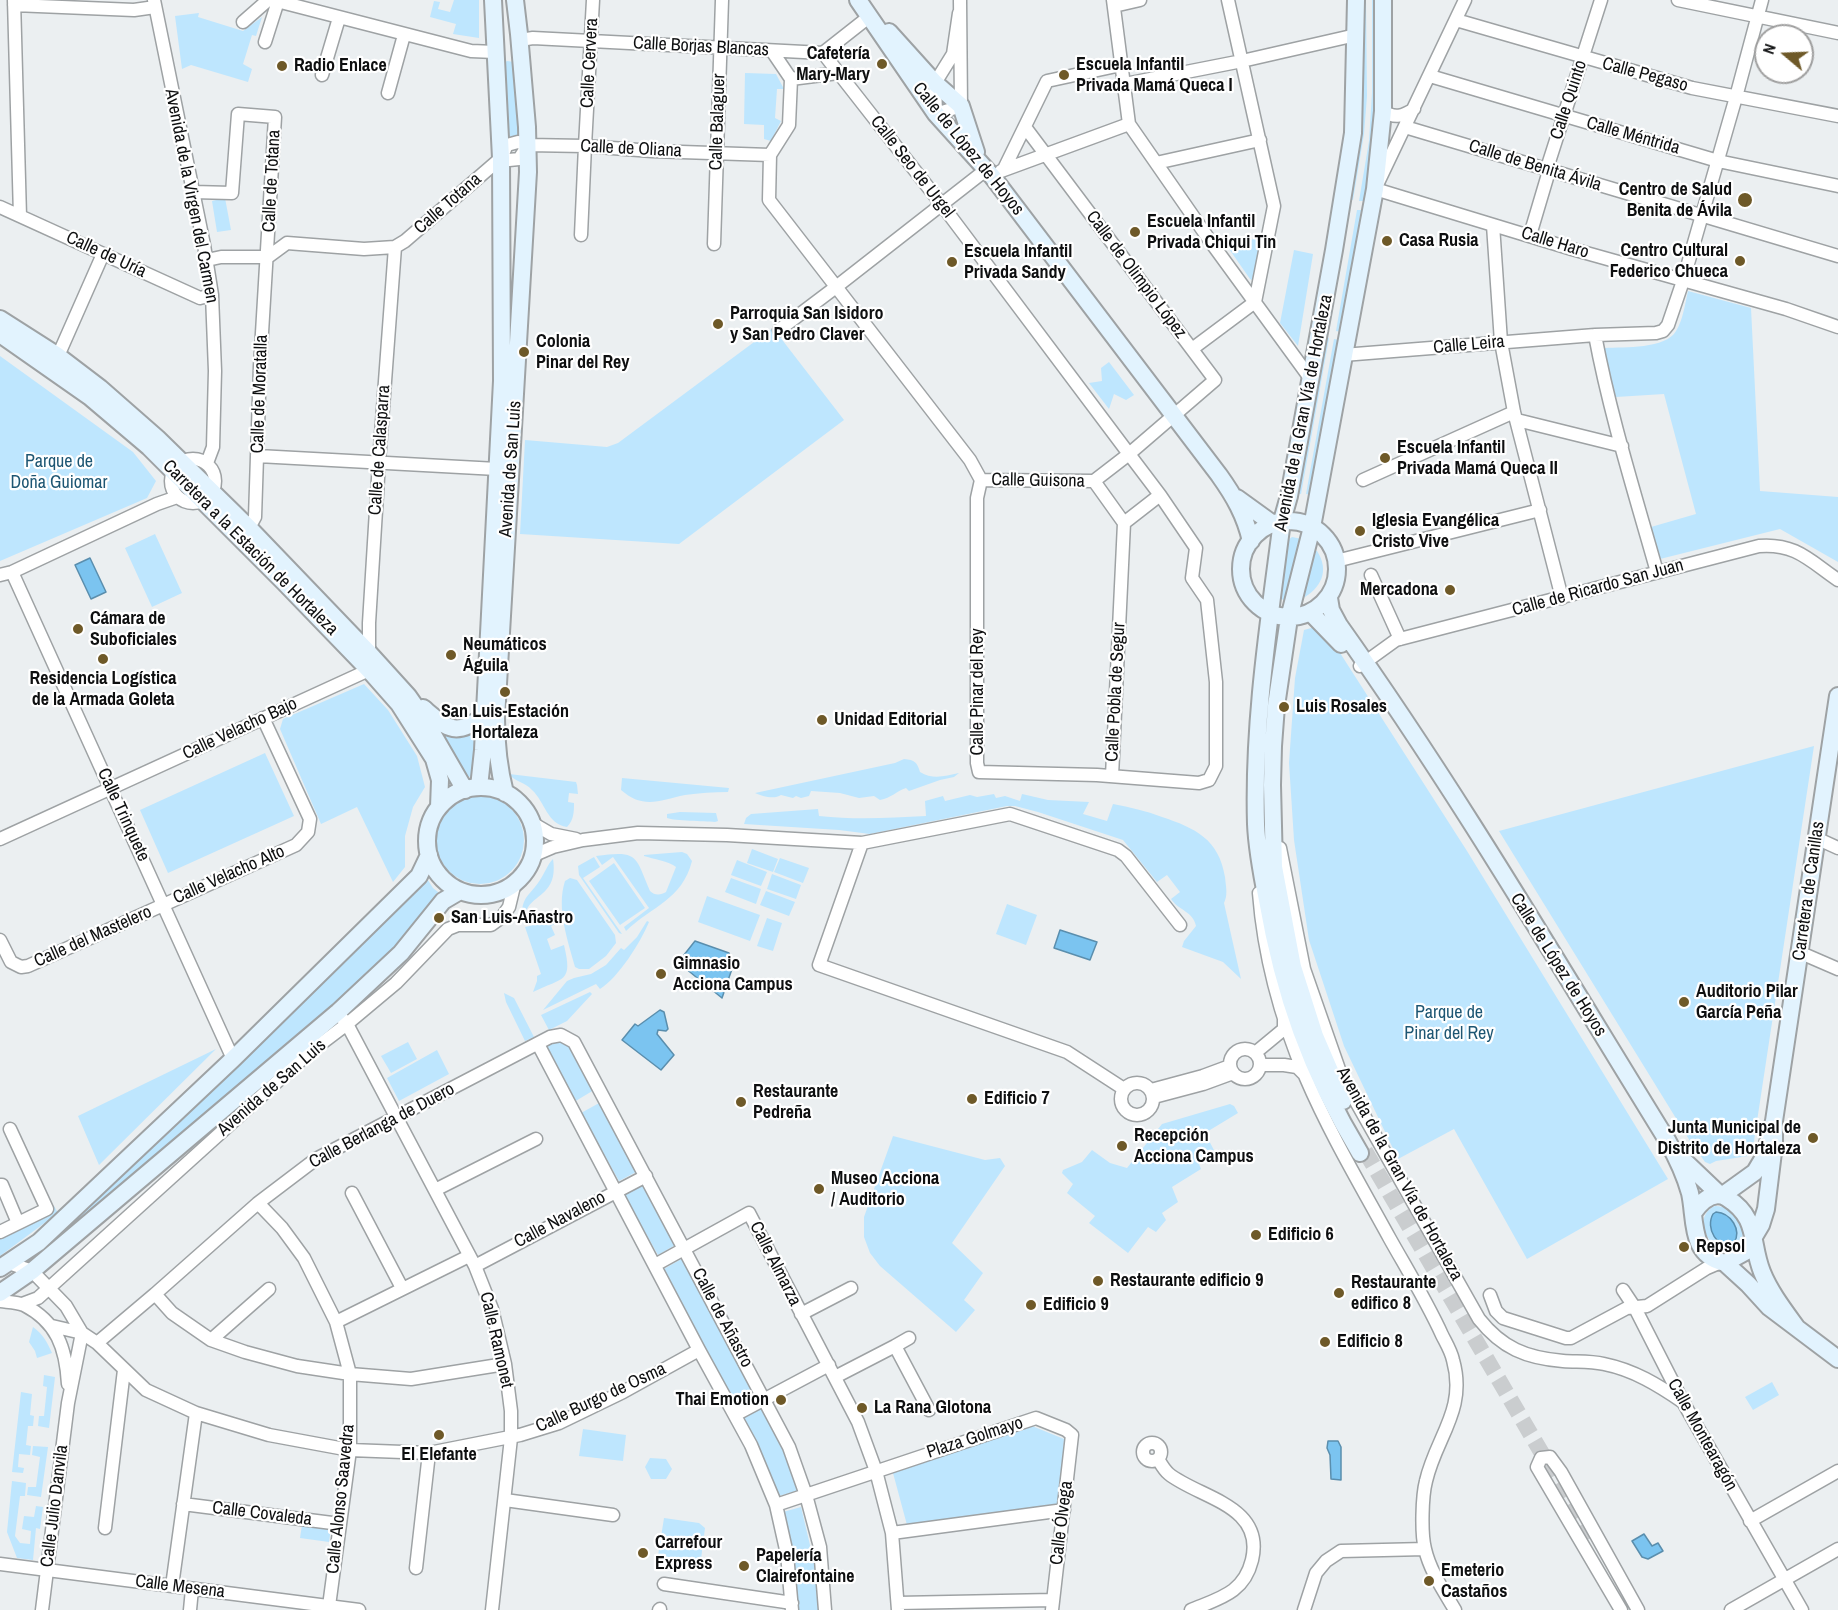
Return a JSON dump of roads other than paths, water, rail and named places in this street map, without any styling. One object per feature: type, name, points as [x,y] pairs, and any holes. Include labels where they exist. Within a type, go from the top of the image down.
[{"type":"street","points":[[273,0],[471,51],[495,52]]},
{"type":"street","points":[[243,22],[273,0]]},
{"type":"street","points":[[265,42],[273,0]]},
{"type":"street","name":"Avenida de San Luis","points":[[472,788],[483,750],[502,381],[501,158],[493,0]]},
{"type":"street","name":"Avenida de San Luis","points":[[505,793],[497,761],[496,717],[518,371],[528,145],[520,40],[514,0]]},
{"type":"street","name":"Calle Cervera","points":[[581,235],[593,0]]},
{"type":"street","name":"Calle Balaguer","points":[[714,244],[722,0]]},
{"type":"street","name":"Calle de López de Hoyos","points":[[858,0],[936,114],[990,168],[1235,496],[1246,520],[1251,541]]},
{"type":"street","points":[[960,0],[953,54],[935,83],[936,114],[961,106]]},
{"type":"street","points":[[1140,0],[1114,3],[1129,124],[1213,245],[1310,378]]},
{"type":"street","points":[[1192,349],[1255,302],[1274,206],[1228,0]]},
{"type":"street","name":"Avenida de la Gran Vía de Hortaleza","points":[[1356,0],[1353,134],[1290,496],[1278,522],[1258,712],[1257,873],[1261,921],[1270,970],[1305,1075],[1334,1138],[1435,1321],[1453,1359],[1456,1381],[1455,1404],[1426,1480],[1423,1499],[1425,1549]]},
{"type":"street","name":"Avenida de la Gran Vía de Hortaleza","points":[[1256,826],[1275,948],[1293,1008],[1309,1055],[1339,1118],[1363,1152],[1315,1036],[1293,967],[1274,867],[1272,785],[1276,706],[1289,618],[1312,526],[1376,189],[1383,111],[1383,0]]},
{"type":"street","points":[[1376,189],[1465,0]]},
{"type":"street","name":"Calle Quinto","points":[[1530,235],[1549,171],[1549,162],[1601,0]]},
{"type":"street","points":[[1678,0],[1838,33]]},
{"type":"street","points":[[1683,281],[1762,0]]},
{"type":"street","points":[[21,216],[14,3],[134,10],[155,4]]},
{"type":"street","name":"Avenida de la Virgen del Carmen","points":[[155,4],[207,260],[212,295],[216,371],[213,447],[207,464]]},
{"type":"street","points":[[959,14],[961,106]]},
{"type":"street","points":[[823,53],[870,16],[889,32],[935,83],[961,106],[990,168]]},
{"type":"street","points":[[322,75],[339,18]]},
{"type":"street","name":"Calle Pegaso","points":[[1455,20],[1692,88],[1838,116]]},
{"type":"street","points":[[388,93],[404,35]]},
{"type":"street","points":[[1125,84],[1356,35]]},
{"type":"street","name":"Calle Borjas Blancas","points":[[520,40],[533,38],[823,53]]},
{"type":"street","points":[[772,51],[791,79],[789,125],[770,155],[769,201],[970,460],[981,480]]},
{"type":"street","name":"Calle Seo de Urgel","points":[[823,53],[942,206],[1160,495]]},
{"type":"street","points":[[779,330],[990,168],[1025,127],[1047,81],[1121,65]]},
{"type":"street","points":[[791,79],[838,73]]},
{"type":"street","name":"Calle Méntrida","points":[[1430,76],[1718,161],[1838,186]]},
{"type":"street","points":[[1383,111],[1396,117],[1404,116],[1415,108]]},
{"type":"street","name":"Calle de Totana","points":[[193,192],[232,193],[238,114],[275,117],[268,257]]},
{"type":"street","points":[[990,168],[1046,154],[1129,124]]},
{"type":"street","name":"Calle de Olimpio López","points":[[1025,127],[1215,380],[1174,414]]},
{"type":"street","name":"Calle de Benita Ávila","points":[[1405,127],[1838,256]]},
{"type":"street","points":[[1156,163],[1260,140]]},
{"type":"street","points":[[501,158],[507,145],[518,142],[528,145]]},
{"type":"street","name":"Calle de Oliana","points":[[528,145],[770,155]]},
{"type":"street","name":"Calle Totana","points":[[395,247],[405,241],[501,158]]},
{"type":"street","name":"Calle Haro","points":[[1376,189],[1683,281],[1786,309],[1838,327]]},
{"type":"street","name":"Calle de Uría","points":[[0,207],[200,298],[212,295]]},
{"type":"street","points":[[1493,225],[1501,342],[1515,416],[1562,598]]},
{"type":"street","name":"Calle de Totana","points":[[207,260],[221,257],[268,257],[287,243],[364,249],[395,247]]},
{"type":"street","name":"Calle de Calasparra","points":[[369,653],[379,462],[395,247]]},
{"type":"street","points":[[57,356],[103,254]]},
{"type":"street","name":"Calle de Moratalla","points":[[249,528],[255,518],[260,366],[268,257]]},
{"type":"street","name":"Calle Leira","points":[[1343,355],[1595,335],[1656,333],[1663,331],[1668,325],[1683,281]]},
{"type":"street","name":"Carretera a la Estación de Hortaleza","points":[[0,319],[57,356],[100,388],[208,496],[369,670],[399,704],[434,759],[440,780],[439,807]]},
{"type":"street","name":"Carretera a la Estación de Hortaleza","points":[[0,334],[90,397],[149,447],[177,466]]},
{"type":"street","points":[[1595,335],[1600,364],[1657,572]]},
{"type":"street","points":[[1160,495],[1124,523],[1094,481],[1174,414]]},
{"type":"street","points":[[1363,480],[1515,416],[1622,446]]},
{"type":"street","points":[[258,456],[497,469]]},
{"type":"street","points":[[195,459],[207,464],[215,477],[208,496],[190,504],[177,497],[170,485],[177,466],[195,459]]},
{"type":"street","name":"Calle Guisona","points":[[981,480],[1094,481]]},
{"type":"street","name":"Calle Pinar del Rey","points":[[981,480],[977,498],[977,763],[979,772],[1112,776]]},
{"type":"street","name":"Calle Pobla de Segur","points":[[1124,523],[1112,776],[1199,783],[1209,780],[1216,766],[1216,682],[1207,600],[1192,578],[1196,548],[1160,495]]},
{"type":"street","name":"Carretera a la Estación de Hortaleza","points":[[208,496],[249,528],[408,696],[472,788]]},
{"type":"street","name":"Calle de López de Hoyos","points":[[1235,496],[1258,515],[1278,522]]},
{"type":"street","name":"Calle Trinquete","points":[[177,497],[157,504],[6,574],[111,789],[233,1059]]},
{"type":"street","points":[[1336,561],[1540,510]]},
{"type":"street","points":[[1278,522],[1312,526],[1320,531],[1333,547],[1338,572],[1329,598],[1311,613],[1289,618],[1270,615],[1259,607],[1247,592],[1241,573],[1245,550],[1259,532],[1278,522]]},
{"type":"street","name":"Calle de Ricardo San Juan","points":[[1362,664],[1400,639],[1759,546],[1775,545],[1794,550],[1838,580]]},
{"type":"street","points":[[1371,574],[1400,639]]},
{"type":"street","name":"Calle de López de Hoyos","points":[[1329,598],[1331,609],[1362,664],[1405,719],[1445,781],[1672,1149],[1688,1187],[1694,1213]]},
{"type":"street","name":"Calle de López de Hoyos","points":[[1311,613],[1362,664]]},
{"type":"street","name":"Calle Velacho Bajo","points":[[111,789],[369,670]]},
{"type":"street","name":"Carretera a la Estación de Hortaleza","points":[[408,696],[444,726],[462,729],[484,717]]},
{"type":"street","name":"Carretera de Canillas","points":[[1721,1194],[1755,1172],[1764,1157],[1774,1121],[1838,696]]},
{"type":"street","name":"Calle Velacho Alto","points":[[164,905],[296,845],[309,832],[310,819],[304,803],[263,718]]},
{"type":"street","name":"Avenida de la Gran Vía de Hortaleza","points":[[1272,785],[1283,868],[1304,969],[1341,1075],[1479,1319],[1492,1335],[1507,1346],[1533,1357],[1566,1362],[1593,1362],[1621,1368],[1641,1376],[1683,1402]]},
{"type":"street","points":[[487,787],[505,793],[523,807],[532,823],[534,836],[532,856],[525,872],[503,890],[479,895],[460,891],[439,875],[429,855],[430,822],[439,807],[452,795],[472,788],[487,787]]},
{"type":"street","points":[[0,839],[111,789]]},
{"type":"street","points":[[532,856],[553,847],[583,840],[638,833],[727,835],[862,843],[1010,814],[1118,850],[1126,856],[1180,926]]},
{"type":"street","points":[[532,823],[551,834],[583,840]]},
{"type":"street","points":[[1816,838],[1838,848]]},
{"type":"street","points":[[862,843],[819,965],[1067,1052],[1124,1089]]},
{"type":"street","points":[[4,1265],[39,1242],[233,1059],[413,883],[429,855]]},
{"type":"street","name":"Avenida de San Luis","points":[[0,1293],[32,1271],[342,1018],[396,983],[448,929],[458,925],[491,925],[502,917],[509,907],[515,882]]},
{"type":"street","name":"Avenida de San Luis","points":[[22,1304],[38,1298],[310,1052],[401,953],[443,901],[460,891]]},
{"type":"street","name":"Calle del Mastelero","points":[[0,940],[11,962],[21,967],[28,966],[164,905]]},
{"type":"street","points":[[1801,953],[1838,969]]},
{"type":"street","points":[[1257,1059],[1245,1049],[1236,1052],[1230,1061],[1231,1070],[1242,1079],[1249,1079],[1257,1073],[1257,1059],[1284,1029],[1284,1017]]},
{"type":"street","name":"Calle Ramonet","points":[[342,1018],[472,1261],[492,1309],[505,1364],[512,1412],[505,1500],[492,1610]]},
{"type":"street","name":"Calle Berlanga de Duero","points":[[97,1343],[258,1203],[316,1159],[550,1037],[561,1035],[574,1042]]},
{"type":"street","name":"Calle de Añastro","points":[[574,1042],[789,1446],[820,1546],[825,1610]]},
{"type":"street","name":"Calle de Añastro","points":[[538,1044],[751,1444],[776,1505],[786,1554],[792,1606]]},
{"type":"street","name":"Avenida de la Gran Vía de Hortaleza","points":[[1257,1059],[1297,1067],[1305,1075]]},
{"type":"street","points":[[1153,1094],[1203,1076],[1231,1070]]},
{"type":"street","points":[[1140,1083],[1148,1087],[1153,1094],[1154,1102],[1144,1114],[1129,1113],[1122,1106],[1121,1095],[1124,1089],[1131,1084],[1140,1083]]},
{"type":"street","name":"Carretera de Canillas","points":[[1753,1236],[1761,1225],[1766,1209],[1774,1144],[1774,1121]]},
{"type":"street","points":[[0,1232],[47,1209],[10,1129]]},
{"type":"street","points":[[435,1190],[536,1139]]},
{"type":"street","name":"Calle de López de Hoyos","points":[[1672,1149],[1721,1194]]},
{"type":"street","name":"Calle Navaleno","points":[[336,1322],[402,1288],[472,1261],[646,1176]]},
{"type":"street","points":[[0,1185],[2,1185],[18,1223]]},
{"type":"street","points":[[352,1193],[402,1288]]},
{"type":"street","points":[[1797,1328],[1775,1298],[1762,1273],[1745,1213],[1721,1194],[1701,1202],[1694,1213],[1695,1232],[1698,1242],[1708,1256],[1723,1262],[1769,1307],[1797,1328],[1837,1357]]},
{"type":"street","name":"Calle Alonso Saavedra","points":[[258,1203],[282,1228],[304,1258],[336,1322],[350,1374],[350,1450],[340,1524],[335,1608]]},
{"type":"street","name":"Calle Almarza","points":[[655,1265],[749,1213],[858,1422],[876,1471],[892,1533],[898,1607]]},
{"type":"street","points":[[1490,1295],[1496,1311],[1503,1318],[1571,1338],[1627,1308],[1647,1306],[1707,1268],[1745,1252],[1753,1236]]},
{"type":"street","points":[[4,1265],[32,1271],[66,1306],[82,1333]]},
{"type":"street","name":"Calle Almarza","points":[[801,1314],[851,1288]]},
{"type":"street","points":[[211,1340],[269,1289]]},
{"type":"street","name":"Calle Montearagón","points":[[1623,1290],[1635,1308],[1683,1402],[1802,1610]]},
{"type":"street","points":[[155,1294],[172,1313],[211,1340],[297,1366],[350,1374],[411,1379],[505,1364]]},
{"type":"street","name":"Calle Julio Danvila","points":[[0,1300],[22,1304],[52,1326],[63,1347],[67,1370],[68,1403]]},
{"type":"street","name":"Calle Burgo de Osma","points":[[52,1326],[82,1333],[97,1343],[146,1390],[196,1413],[269,1436],[350,1450],[429,1452],[511,1438],[559,1423],[623,1392],[699,1350]]},
{"type":"street","name":"Calle Julio Danvila","points":[[42,1610],[68,1403],[82,1333]]},
{"type":"street","points":[[835,1377],[909,1338]]},
{"type":"street","points":[[895,1346],[929,1410]]},
{"type":"street","points":[[735,1415],[829,1365]]},
{"type":"street","points":[[105,1528],[124,1370]]},
{"type":"street","points":[[172,1586],[196,1413]]},
{"type":"street","name":"Plaza Golmayo","points":[[876,1471],[1036,1418],[1066,1430],[1072,1435]]},
{"type":"street","name":"Calle Ólvega","points":[[1053,1605],[1072,1435]]},
{"type":"street","points":[[416,1568],[429,1452]]},
{"type":"street","points":[[1631,1597],[1619,1607],[1537,1467],[1541,1458],[1550,1457],[1561,1472],[1610,1559],[1631,1597],[1638,1610]]},
{"type":"street","points":[[1158,1459],[1164,1470],[1182,1483],[1229,1506],[1245,1521],[1251,1534],[1254,1552],[1250,1568],[1242,1584],[1229,1594],[1191,1610]]},
{"type":"street","points":[[1750,1521],[1838,1470]]},
{"type":"street","points":[[776,1505],[876,1471]]},
{"type":"street","points":[[505,1500],[613,1515]]},
{"type":"street","name":"Calle Covaleda","points":[[183,1504],[340,1524]]},
{"type":"street","points":[[892,1533],[1064,1510]]},
{"type":"street","points":[[1573,1528],[1588,1521]]},
{"type":"street","points":[[1304,1610],[1316,1573],[1326,1561],[1341,1551],[1425,1549],[1436,1578],[1455,1610]]},
{"type":"street","points":[[1731,1610],[1838,1549]]},
{"type":"street","points":[[1595,1567],[1610,1559]]},
{"type":"street","name":"Calle Mesena","points":[[0,1564],[359,1610]]},
{"type":"street","points":[[664,1584],[792,1606]]},
{"type":"street","points":[[190,1610],[192,1589]]},
{"type":"street","points":[[898,1607],[1053,1605]]},
{"type":"water","points":[[90,558],[106,592],[91,599],[75,565]]},
{"type":"water","points":[[1060,930],[1097,942],[1090,960],[1054,948]]},
{"type":"water","points":[[695,941],[729,953],[734,963],[722,998],[680,964],[680,960]]},
{"type":"water","points":[[660,1010],[664,1012],[668,1029],[658,1030],[657,1034],[674,1055],[661,1070],[622,1040],[635,1024],[638,1026]]},
{"type":"water","points":[[1716,1212],[1726,1215],[1734,1223],[1737,1233],[1734,1243],[1722,1243],[1714,1236],[1711,1220]]},
{"type":"water","points":[[1328,1441],[1338,1441],[1341,1447],[1341,1480],[1331,1479]]},
{"type":"water","points":[[1644,1534],[1652,1546],[1658,1543],[1663,1551],[1648,1559],[1642,1557],[1632,1541]]},
{"type":"tunnel","points":[[1365,1151],[1592,1539]]},
{"type":"place","name":"Cafetería Mary-Mary","points":[[882,64]]},
{"type":"place","name":"Radio Enlace","points":[[282,66]]},
{"type":"place","name":"Escuela Infantil Privada Mamá Queca I","points":[[1064,75]]},
{"type":"place","name":"Centro de Salud Benita de Ávila","points":[[1745,200]]},
{"type":"place","name":"Escuela Infantil Privada Chiqui Tin","points":[[1135,232]]},
{"type":"place","name":"Casa Rusia","points":[[1387,241]]},
{"type":"place","name":"Centro Cultural Federico Chueca","points":[[1740,261]]},
{"type":"place","name":"Escuela Infantil Privada Sandy","points":[[952,262]]},
{"type":"place","name":"Parroquia San Isidoro y San Pedro Claver","points":[[718,324]]},
{"type":"place","name":"Colonia Pinar del Rey","points":[[524,352]]},
{"type":"place","name":"Escuela Infantil Privada Mamá Queca II","points":[[1385,458]]},
{"type":"place","name":"Iglesia Evangélica Cristo Vive","points":[[1360,531]]},
{"type":"place","name":"Mercadona","points":[[1450,590]]},
{"type":"place","name":"Cámara de Suboficiales","points":[[78,629]]},
{"type":"place","name":"Neumáticos Águila","points":[[451,655]]},
{"type":"place","name":"Residencia Logística de la Armada Goleta","points":[[103,659]]},
{"type":"place","name":"San Luis-Estación Hortaleza","points":[[505,692]]},
{"type":"place","name":"Luis Rosales","points":[[1284,707]]},
{"type":"place","name":"Unidad Editorial","points":[[822,720]]},
{"type":"place","name":"San Luis-Añastro","points":[[439,918]]},
{"type":"place","name":"Gimnasio Acciona Campus","points":[[661,974]]},
{"type":"place","name":"Auditorio Pilar García Peña","points":[[1684,1002]]},
{"type":"place","name":"Edificio 7","points":[[972,1099]]},
{"type":"place","name":"Restaurante Pedreña","points":[[741,1102]]},
{"type":"place","name":"Junta Municipal de Distrito de Hortaleza","points":[[1813,1138]]},
{"type":"place","name":"Recepción Acciona Campus","points":[[1122,1146]]},
{"type":"place","name":"Museo Acciona / Auditorio","points":[[819,1189]]},
{"type":"place","name":"Edificio 6","points":[[1256,1235]]},
{"type":"place","name":"Repsol","points":[[1684,1247]]},
{"type":"place","name":"Restaurante edificio 9","points":[[1098,1281]]},
{"type":"place","name":"Restaurante edifico 8","points":[[1339,1293]]},
{"type":"place","name":"Edificio 9","points":[[1031,1305]]},
{"type":"place","name":"Edificio 8","points":[[1325,1342]]},
{"type":"place","name":"Thai Emotion","points":[[781,1400]]},
{"type":"place","name":"La Rana Glotona","points":[[862,1408]]},
{"type":"place","name":"El Elefante","points":[[439,1435]]},
{"type":"place","name":"Carrefour Express","points":[[643,1553]]},
{"type":"place","name":"Papelería Clairefontaine","points":[[744,1566]]},
{"type":"place","name":"Emeterio Castaños","points":[[1429,1581]]},
{"type":"park label","name":"Parque de Doña Guiomar","points":[[59,472]]},
{"type":"park label","name":"Parque de Pinar del Rey","points":[[1449,1023]]}]
